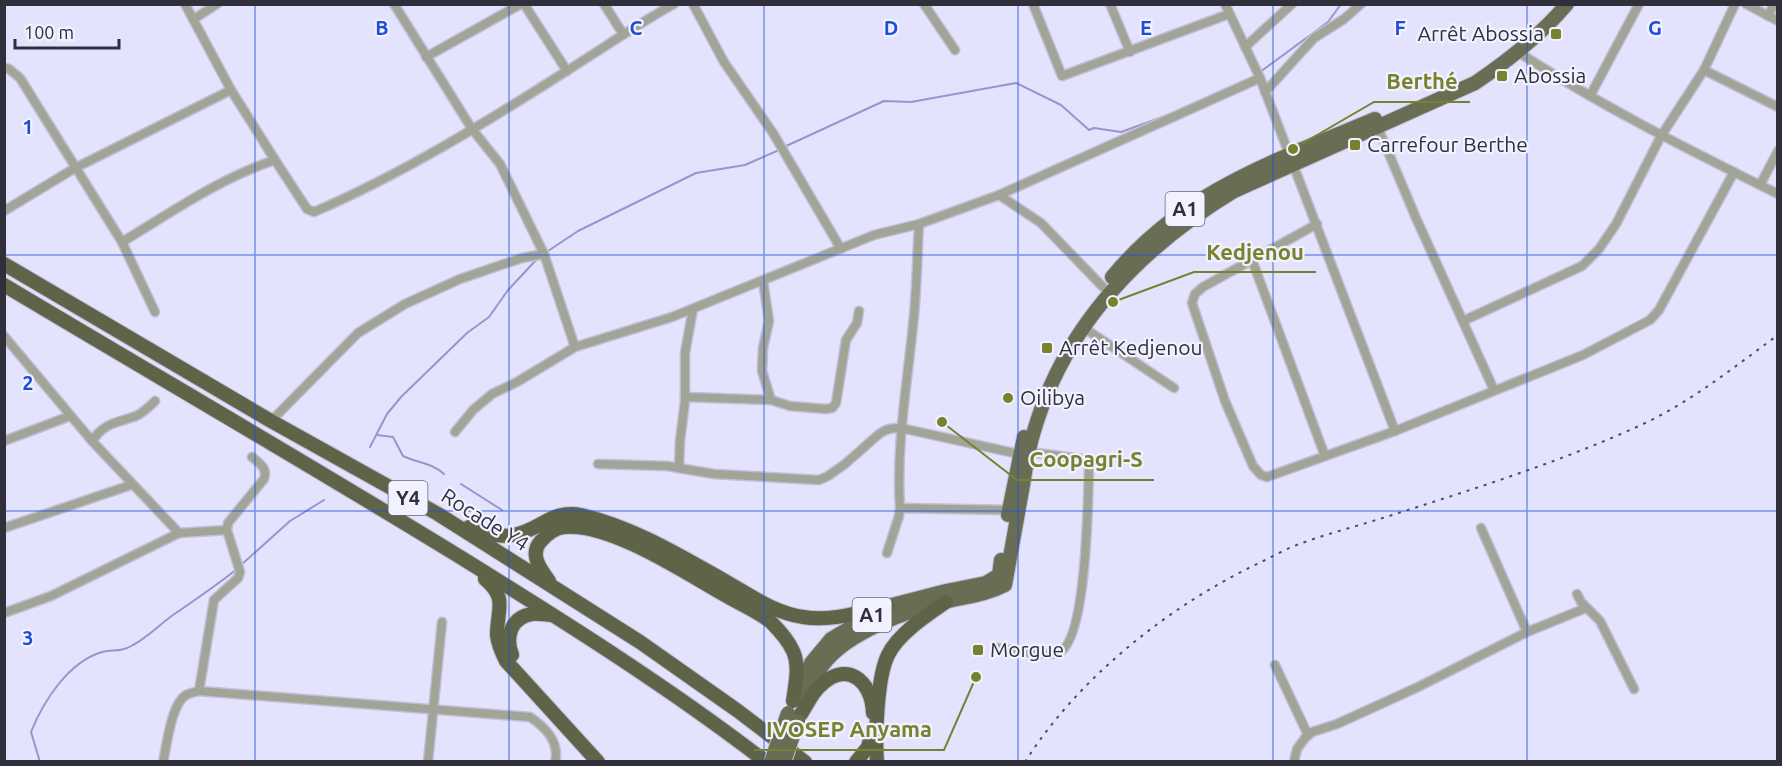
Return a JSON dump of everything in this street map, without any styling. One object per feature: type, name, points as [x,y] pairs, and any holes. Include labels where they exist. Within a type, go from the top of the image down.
[{"type":"highway","name":"Rocade Y4","points":[[4,264],[271,421],[438,514],[639,642],[801,758],[814,762]]},
{"type":"highway","name":"Y4","points":[[4,285],[374,503],[554,615],[641,670],[769,762]]},
{"type":"highway","points":[[438,514],[496,536],[514,535],[532,529],[546,519],[560,514],[579,515],[657,542],[778,611],[804,617],[824,618],[888,606]]},
{"type":"highway","points":[[552,585],[540,569],[535,556],[538,544],[547,534],[562,527],[582,528],[609,535],[652,553],[771,623],[793,651],[796,666],[795,712]]},
{"type":"highway","points":[[435,542],[488,581],[498,592],[500,604],[497,634],[506,661],[598,762]]},
{"type":"highway","points":[[877,762],[881,676],[888,654],[906,633],[946,602]]},
{"type":"highway","points":[[554,615],[533,614],[522,617],[511,629],[508,646],[521,668],[607,762]]},
{"type":"highway","points":[[795,712],[819,686],[838,675],[860,679],[870,691],[873,709],[872,732],[868,747],[856,762]]},
{"type":"main road","name":"A1","points":[[769,762],[823,664],[835,652],[866,630],[899,616],[946,602],[989,593],[1005,585],[1024,453],[1045,399],[1066,356],[1084,328],[1124,276],[1150,250],[1202,210],[1292,159],[1439,92],[1470,75],[1528,33],[1554,4]]},
{"type":"main road","name":"A1","points":[[784,762],[795,712],[811,663],[831,639],[888,606],[986,582],[999,575],[1009,510],[1036,399],[1047,374],[1078,321],[1103,287],[1143,242],[1197,201],[1230,181],[1378,128],[1475,83],[1534,39],[1567,4]]},
{"type":"street","points":[[185,4],[231,90],[307,209],[314,212],[351,196],[472,129],[674,4]]},
{"type":"street","points":[[194,19],[217,4]]},
{"type":"street","points":[[394,4],[472,129],[500,164],[544,254],[575,346]]},
{"type":"street","points":[[426,57],[522,4],[567,71]]},
{"type":"street","points":[[604,4],[623,34]]},
{"type":"street","points":[[693,4],[724,62],[773,133],[841,249]]},
{"type":"street","points":[[924,4],[955,50]]},
{"type":"street","points":[[1033,4],[1062,76],[1229,14]]},
{"type":"street","points":[[1110,4],[1130,51]]},
{"type":"street","points":[[1225,4],[1260,78],[1395,431]]},
{"type":"street","points":[[1245,47],[1292,4]]},
{"type":"street","points":[[1265,92],[1314,38],[1344,19],[1361,4]]},
{"type":"street","points":[[1590,96],[1639,4]]},
{"type":"street","points":[[1463,321],[1582,266],[1599,249],[1616,224],[1660,136],[1704,70],[1735,4]]},
{"type":"street","points":[[1746,4],[1778,21]]},
{"type":"street","points":[[1768,16],[1774,4]]},
{"type":"street","points":[[1518,52],[1660,136],[1778,194]]},
{"type":"street","points":[[4,68],[9,69],[20,78],[122,242],[155,312]]},
{"type":"street","points":[[1704,70],[1778,107]]},
{"type":"street","points":[[455,432],[472,410],[492,394],[524,378],[575,346],[693,309],[874,235],[919,224],[999,195],[1260,78]]},
{"type":"street","points":[[4,211],[75,168],[231,90]]},
{"type":"street","points":[[1378,128],[1494,390]]},
{"type":"street","points":[[1760,185],[1778,151]]},
{"type":"street","points":[[122,242],[226,179],[275,160]]},
{"type":"street","points":[[1317,224],[1203,287],[1195,294],[1192,303],[1225,401],[1253,466],[1267,477],[1395,431],[1584,355],[1655,316],[1734,172]]},
{"type":"street","points":[[999,195],[1041,223],[1103,287]]},
{"type":"street","points":[[888,553],[900,508],[898,484],[901,428],[914,323],[919,224]]},
{"type":"street","points":[[271,421],[358,333],[405,304],[460,279],[522,258],[544,254]]},
{"type":"street","points":[[1252,260],[1325,456]]},
{"type":"street","points":[[763,281],[769,321],[763,348],[762,371],[771,400]]},
{"type":"street","points":[[679,468],[685,397],[685,353],[693,309]]},
{"type":"street","points":[[685,397],[771,400],[790,406],[832,408],[836,403],[846,340],[857,323],[859,311]]},
{"type":"street","points":[[1084,328],[1174,388]]},
{"type":"street","points":[[4,336],[131,485],[179,533]]},
{"type":"street","points":[[92,441],[98,432],[110,424],[138,415],[156,401]]},
{"type":"street","points":[[4,441],[70,416]]},
{"type":"street","points":[[598,464],[679,468],[714,474],[819,480],[838,470],[886,429],[901,428],[1024,453],[1083,459],[1088,463],[1089,468],[1085,562],[1079,607],[1068,642],[1060,652],[998,648]]},
{"type":"street","points":[[200,691],[214,600],[238,578],[240,572],[227,530],[228,523],[266,474],[264,467],[252,457]]},
{"type":"street","points":[[4,528],[131,485]]},
{"type":"street","points":[[900,508],[1009,510]]},
{"type":"street","points":[[1481,528],[1527,632]]},
{"type":"street","points":[[4,613],[51,596],[179,533],[227,530]]},
{"type":"street","points":[[1577,594],[1586,608],[1600,621],[1634,688]]},
{"type":"street","points":[[1294,762],[1298,749],[1308,735],[1418,687],[1527,632],[1586,608]]},
{"type":"street","points":[[428,762],[442,622]]},
{"type":"street","points":[[1275,665],[1308,735]]},
{"type":"street","points":[[163,762],[172,717],[178,704],[185,696],[200,691],[530,717],[546,728],[556,745],[555,762]]},
{"type":"waterway","points":[[1260,72],[1328,22],[1341,4]]},
{"type":"waterway","points":[[784,147],[884,101],[911,102],[1016,83],[1061,105],[1089,130],[1094,128],[1121,132],[1168,115]]},
{"type":"waterway","points":[[545,253],[578,231],[696,173],[745,165],[779,150]]},
{"type":"waterway","points":[[370,447],[387,414],[401,397],[467,333],[489,317],[508,290],[538,258]]},
{"type":"waterway","points":[[377,435],[393,437],[403,456],[430,465],[444,474]]},
{"type":"waterway","points":[[461,484],[502,510]]},
{"type":"waterway","points":[[241,565],[290,521],[324,500]]},
{"type":"waterway","points":[[40,762],[31,732],[42,708],[58,684],[78,664],[102,652],[124,649],[138,642],[237,569]]},
{"type":"railway","points":[[1025,762],[1071,702],[1098,674],[1159,623],[1224,581],[1294,546],[1453,496],[1579,451],[1641,425],[1695,395],[1778,335]]},
{"type":"place","name":"Arrêt Abossia","points":[[1556,34]]},
{"type":"place","name":"Abossia","points":[[1502,76]]},
{"type":"place","name":"Carrefour Berthe","points":[[1355,145]]},
{"type":"place","name":"Berthé","points":[[1293,149]]},
{"type":"place","name":"Kedjenou","points":[[1113,302]]},
{"type":"place","name":"Arrêt Kedjenou","points":[[1047,348]]},
{"type":"place","name":"Oilibya","points":[[1008,398]]},
{"type":"place","name":"Coopagri-S","points":[[942,422]]},
{"type":"place","name":"Morgue","points":[[978,650]]},
{"type":"place","name":"IVOSEP Anyama","points":[[976,677]]}]
